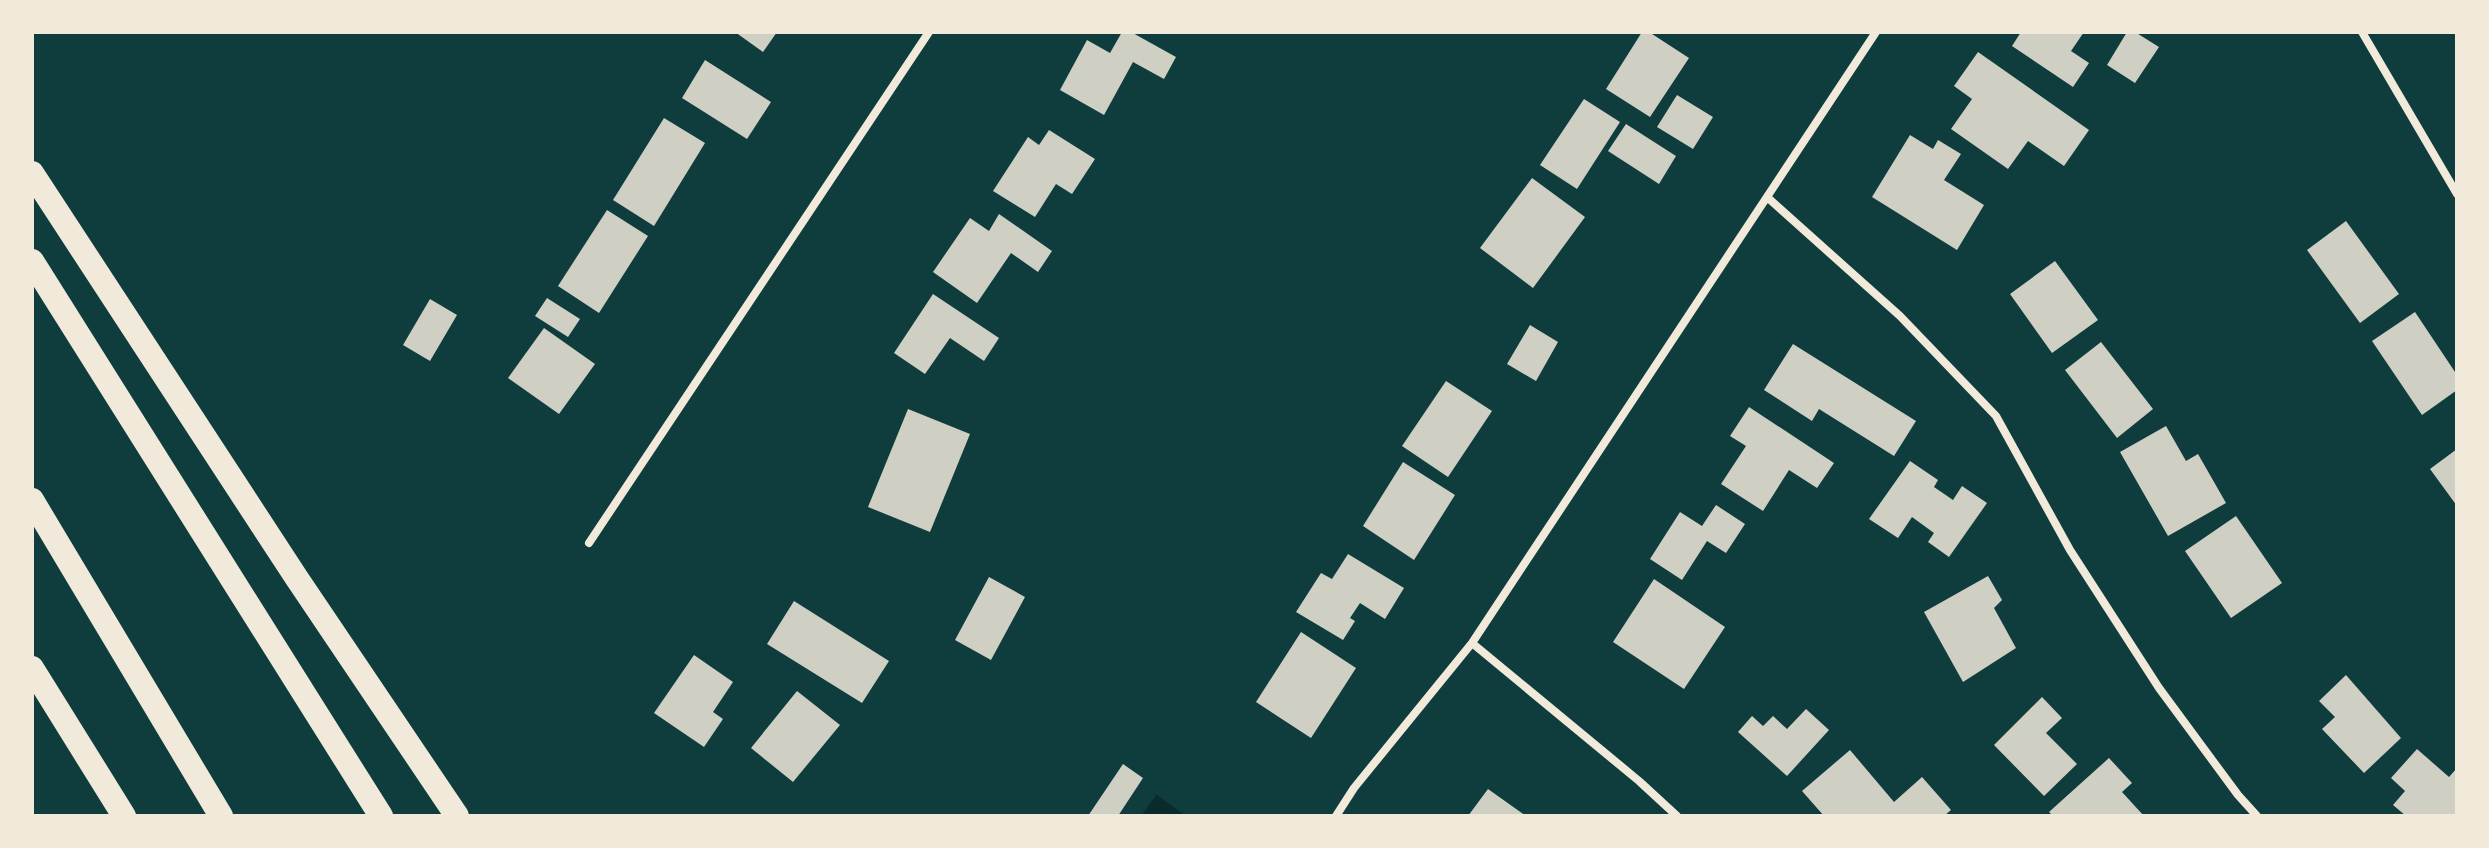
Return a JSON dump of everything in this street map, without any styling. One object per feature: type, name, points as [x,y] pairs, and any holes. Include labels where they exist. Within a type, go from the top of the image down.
[{"type":"highway","points":[[32,173],[457,816]]},
{"type":"highway","points":[[32,261],[381,816]]},
{"type":"highway","points":[[32,500],[221,816]]},
{"type":"highway","points":[[32,668],[124,816]]},
{"type":"street","points":[[589,543],[929,32]]},
{"type":"street","points":[[1336,816],[1354,788],[1472,643],[1876,32]]},
{"type":"street","points":[[2362,32],[2457,194]]},
{"type":"street","points":[[1767,197],[1900,316],[1996,416],[2070,550],[2159,688],[2257,816]]},
{"type":"street","points":[[1472,643],[1677,816]]},
{"type":"water","points":[[1157,795],[1186,816],[1141,816]]},
{"type":"building","points":[[735,32],[777,32],[763,52]]},
{"type":"building","points":[[1122,32],[1131,32],[1176,57],[1164,79],[1133,62],[1104,115],[1060,90],[1087,40],[1110,53]]},
{"type":"building","points":[[1642,32],[1649,32],[1689,58],[1650,117],[1606,89]]},
{"type":"building","points":[[2021,32],[2084,32],[2071,51],[2089,63],[2073,87],[2012,46]]},
{"type":"building","points":[[2127,32],[2135,32],[2159,47],[2135,83],[2107,65]]},
{"type":"building","points":[[1978,52],[2089,130],[2064,166],[2028,141],[2008,169],[1951,129],[1972,99],[1954,86]]},
{"type":"building","points":[[705,60],[771,102],[747,139],[682,98]]},
{"type":"building","points":[[1677,95],[1713,117],[1693,149],[1657,127]]},
{"type":"building","points":[[1584,99],[1620,122],[1577,189],[1540,165]]},
{"type":"building","points":[[664,118],[705,143],[654,226],[613,200]]},
{"type":"building","points":[[1626,124],[1676,156],[1659,184],[1608,151]]},
{"type":"building","points":[[1049,130],[1095,159],[1072,194],[1056,184],[1035,217],[993,191],[1028,137],[1039,145]]},
{"type":"building","points":[[1910,135],[1933,149],[1938,140],[1961,154],[1944,180],[1984,205],[1957,250],[1872,197]]},
{"type":"building","points":[[1532,178],[1585,217],[1533,288],[1480,248]]},
{"type":"building","points":[[607,210],[648,236],[599,313],[558,286]]},
{"type":"building","points":[[999,214],[1052,251],[1038,272],[1011,253],[977,303],[933,272],[970,218],[989,231]]},
{"type":"building","points":[[2346,221],[2399,294],[2360,323],[2307,250]]},
{"type":"building","points":[[2055,261],[2098,320],[2052,353],[2010,294]]},
{"type":"building","points":[[933,294],[999,338],[984,361],[950,338],[925,374],[894,353]]},
{"type":"building","points":[[547,298],[580,319],[568,337],[535,316]]},
{"type":"building","points":[[430,299],[457,315],[430,361],[403,345]]},
{"type":"building","points":[[2415,312],[2457,375],[2457,390],[2422,415],[2372,341]]},
{"type":"building","points":[[1530,325],[1558,342],[1536,381],[1507,364]]},
{"type":"building","points":[[544,328],[595,364],[559,414],[508,378]]},
{"type":"building","points":[[2101,342],[2153,409],[2117,438],[2065,370]]},
{"type":"building","points":[[1793,344],[1916,421],[1894,456],[1819,409],[1812,421],[1764,390]]},
{"type":"building","points":[[1446,381],[1492,411],[1448,477],[1402,446]]},
{"type":"building","points":[[1749,407],[1834,463],[1817,488],[1789,470],[1763,511],[1721,484],[1746,446],[1730,436]]},
{"type":"building","points":[[908,409],[970,434],[930,532],[868,507]]},
{"type":"building","points":[[2166,426],[2186,461],[2198,454],[2226,503],[2168,536],[2120,452]]},
{"type":"building","points":[[2457,449],[2457,506],[2430,469]]},
{"type":"building","points":[[1910,461],[1938,480],[1934,487],[1953,500],[1962,486],[1987,503],[1949,557],[1928,542],[1934,533],[1912,517],[1898,538],[1869,519]]},
{"type":"building","points":[[1403,462],[1455,495],[1414,560],[1363,526]]},
{"type":"building","points":[[1716,505],[1745,524],[1726,553],[1707,541],[1682,580],[1650,559],[1680,512],[1702,526]]},
{"type":"building","points":[[2236,516],[2282,583],[2231,618],[2185,551]]},
{"type":"building","points":[[1348,554],[1404,588],[1385,619],[1360,603],[1350,618],[1355,621],[1343,640],[1296,612],[1321,573],[1332,579]]},
{"type":"building","points":[[1988,576],[2002,600],[1994,608],[2016,648],[1963,682],[1924,612]]},
{"type":"building","points":[[989,577],[1025,597],[991,660],[955,640]]},
{"type":"building","points":[[1654,579],[1725,627],[1684,689],[1613,642]]},
{"type":"building","points":[[794,601],[889,661],[862,703],[767,644]]},
{"type":"building","points":[[1301,632],[1356,668],[1311,738],[1256,702]]},
{"type":"building","points":[[694,655],[733,682],[713,712],[723,719],[704,747],[654,713]]},
{"type":"building","points":[[2346,675],[2401,738],[2364,773],[2322,729],[2335,717],[2319,701]]},
{"type":"building","points":[[797,691],[840,725],[793,782],[751,748]]},
{"type":"building","points":[[2042,697],[2062,718],[2046,733],[2077,764],[2044,796],[1994,745]]},
{"type":"building","points":[[1806,709],[1829,730],[1787,776],[1738,732],[1752,716],[1763,726],[1773,716],[1787,729]]},
{"type":"building","points":[[2417,749],[2449,777],[2457,768],[2457,816],[2406,816],[2393,805],[2405,791],[2391,778]]},
{"type":"building","points":[[1850,750],[1894,802],[1922,777],[1951,810],[1944,816],[1824,816],[1802,791]]},
{"type":"building","points":[[2109,758],[2132,783],[2122,792],[2144,816],[2053,816],[2049,812]]},
{"type":"building","points":[[1123,764],[1143,778],[1118,816],[1088,816]]},
{"type":"building","points":[[1488,789],[1526,816],[1468,816]]}]
